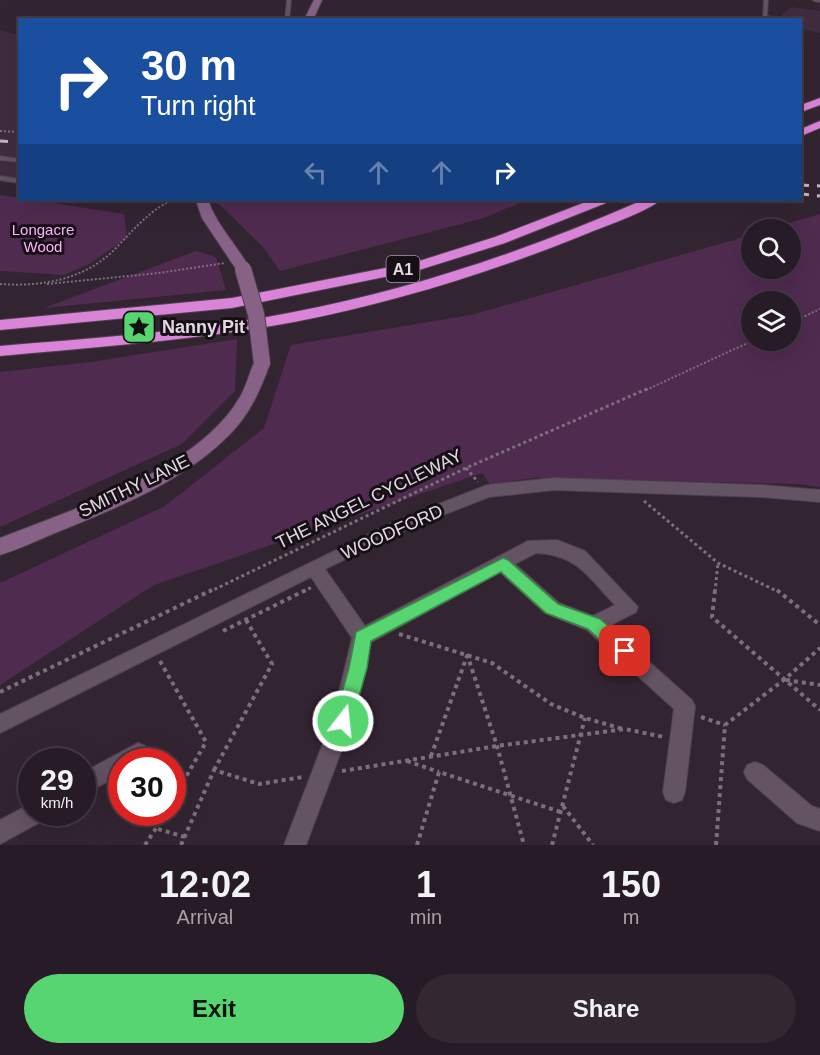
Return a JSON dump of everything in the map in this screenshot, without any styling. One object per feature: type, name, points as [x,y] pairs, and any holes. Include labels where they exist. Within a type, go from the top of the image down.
[{"type":"highway","points":[[802,110],[820,101]]},
{"type":"highway","points":[[802,133],[820,124]]},
{"type":"highway","name":"A1","points":[[0,324],[243,301],[419,266],[500,240],[599,201]]},
{"type":"highway","name":"A1","points":[[0,351],[116,340],[294,317],[410,288],[520,253],[652,201]]},
{"type":"street","points":[[309,18],[318,0]]},
{"type":"street","name":"SMITHY LANE","points":[[0,547],[128,492],[194,456],[220,435],[242,411],[256,387],[262,363],[256,314],[241,265],[207,215],[202,201]]},
{"type":"street","name":"WOODFORD","points":[[0,724],[404,524],[487,492],[554,484],[625,485],[820,495]]},
{"type":"street","points":[[295,845],[343,721],[371,633],[534,546],[557,547],[579,556],[629,607],[594,624]]},
{"type":"street","points":[[503,564],[552,608],[594,624],[685,706],[674,792]]},
{"type":"street","points":[[314,567],[371,633]]},
{"type":"street","points":[[755,772],[805,815],[820,820]]},
{"type":"street","points":[[0,833],[18,822]]},
{"type":"lane","points":[[287,18],[289,0]]},
{"type":"lane","points":[[765,18],[766,0]]},
{"type":"lane","points":[[815,0],[820,1]]},
{"type":"lane","points":[[0,158],[18,161]]},
{"type":"lane","points":[[0,178],[18,181]]},
{"type":"path","points":[[0,131],[18,132]]},
{"type":"path","points":[[41,285],[87,270],[112,252],[143,217],[170,201]]},
{"type":"path","points":[[0,284],[41,285],[141,273],[241,265]]},
{"type":"path","points":[[801,318],[820,309]]},
{"type":"path","name":"THE ANGEL CYCLEWAY","points":[[0,692],[466,468],[741,346]]},
{"type":"path","points":[[466,468],[487,492]]},
{"type":"path","points":[[625,485],[718,563],[776,589],[820,625]]},
{"type":"path","points":[[718,563],[712,617],[820,710]]},
{"type":"path","points":[[181,845],[214,770],[272,664],[246,620]]},
{"type":"path","points":[[371,633],[467,654],[492,663],[551,704],[585,718],[680,741]]},
{"type":"path","points":[[716,845],[725,725],[785,679],[820,648]]},
{"type":"path","points":[[467,654],[498,746],[524,845]]},
{"type":"path","points":[[431,756],[467,654]]},
{"type":"path","points":[[160,661],[206,742],[186,777]]},
{"type":"path","points":[[785,679],[820,685]]},
{"type":"path","points":[[684,712],[725,725]]},
{"type":"path","points":[[552,845],[585,718]]},
{"type":"path","points":[[214,770],[259,784],[431,756],[625,729]]},
{"type":"path","points":[[406,760],[561,812]]},
{"type":"path","points":[[417,845],[439,772]]},
{"type":"path","points":[[562,805],[593,845]]},
{"type":"path","points":[[144,845],[157,828],[185,837]]},
{"type":"shaded area","points":[[791,7],[820,11],[820,33],[802,29],[802,18],[778,18]]},
{"type":"shaded area","points":[[0,30],[18,35],[18,184],[0,182]]},
{"type":"green space","name":"Longacre Wood","points":[[0,195],[18,198],[18,201],[39,201],[124,214],[127,238],[89,264],[64,275],[0,271]]},
{"type":"green space","points":[[525,201],[484,218],[280,271],[263,247],[217,202]]},
{"type":"green space","points":[[820,214],[820,487],[799,484],[534,478],[490,484],[482,473],[154,585],[0,685],[0,583],[165,506],[264,428],[291,345],[471,315],[741,238],[741,279],[801,279],[801,219]]},
{"type":"green space","points":[[196,251],[216,257],[226,290],[44,308]]},
{"type":"green space","points":[[237,339],[235,391],[182,444],[0,527],[0,372],[91,362]]},
{"type":"railway","points":[[0,141],[18,142]]},
{"type":"railway","points":[[802,185],[820,186]]},
{"type":"railway","points":[[802,194],[820,196]]},
{"type":"place","name":"Nanny Pit","points":[[139,327]]},
{"type":"route","points":[[343,721],[358,668],[362,637],[503,564],[552,608],[594,624],[625,651]]}]
